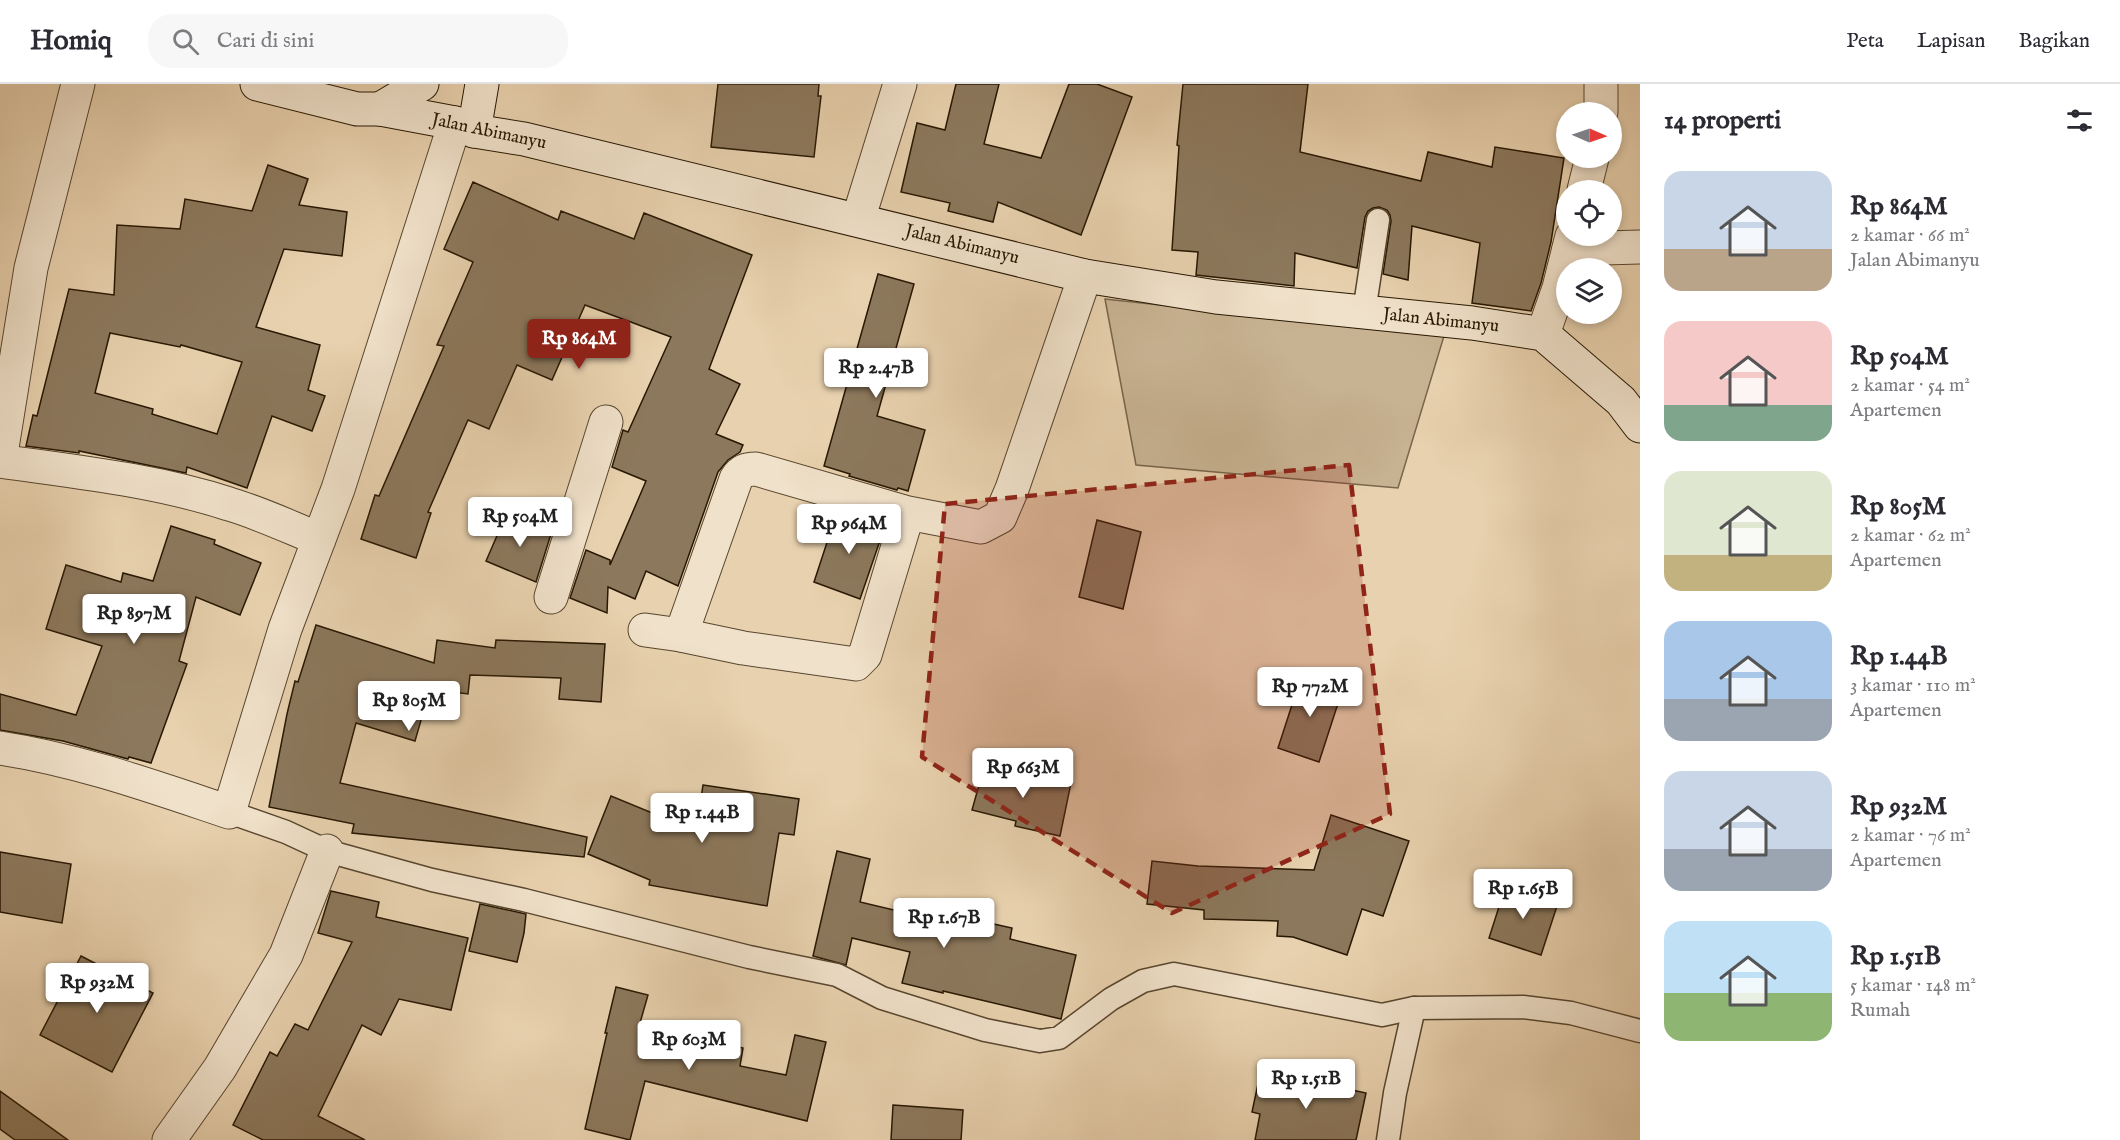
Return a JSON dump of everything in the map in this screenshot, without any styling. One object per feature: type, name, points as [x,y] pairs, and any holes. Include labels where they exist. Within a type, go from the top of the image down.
[{"type":"street","points":[[78,84],[31,268],[0,461],[104,476],[172,489],[230,504],[319,539]]},
{"type":"street","name":"Jalan Abimanyu","points":[[257,84],[357,109],[380,109],[524,139],[1085,276],[1216,297],[1472,323],[1542,334]]},
{"type":"street","points":[[380,109],[422,84]]},
{"type":"street","points":[[0,748],[38,754],[130,778],[229,812],[285,629],[338,489],[464,127],[482,84]]},
{"type":"street","points":[[858,220],[900,84]]},
{"type":"street","points":[[1601,84],[1601,102]]},
{"type":"street","points":[[1570,246],[1559,288],[1542,334],[1621,401],[1640,426]]},
{"type":"street","points":[[1622,246],[1640,247]]},
{"type":"street","points":[[681,635],[736,479],[747,469],[756,469],[908,513],[981,527],[1000,517],[1012,489],[1085,276]]},
{"type":"street","points":[[551,597],[606,422]]},
{"type":"street","points":[[645,630],[743,648],[856,664],[865,655],[908,513]]},
{"type":"street","points":[[169,1140],[220,1068],[286,955],[327,851]]},
{"type":"lane","points":[[1364,312],[1378,220]]},
{"type":"lane","points":[[229,812],[286,832],[327,851],[432,880],[524,900],[749,957],[837,975],[882,998],[985,1030],[1040,1041],[1059,1038],[1113,998],[1143,981],[1174,974],[1382,1015],[1414,1008],[1523,1007],[1571,1013],[1640,1031]]},
{"type":"lane","points":[[1388,1140],[1395,1093],[1414,1008]]},
{"type":"highlighted area","points":[[1349,465],[1390,814],[1172,913],[922,757],[945,504]]},
{"type":"shaded area","points":[[1105,299],[1444,336],[1398,488],[1136,465]]},
{"type":"building","points":[[718,84],[819,84],[818,96],[821,96],[814,157],[711,147]]},
{"type":"building","points":[[956,84],[999,84],[984,144],[1041,158],[1069,84],[1097,84],[1132,97],[1081,235],[998,202],[993,222],[948,211],[950,203],[901,192],[917,123],[945,130]]},
{"type":"building","points":[[1183,84],[1308,84],[1300,152],[1421,181],[1428,152],[1492,167],[1495,147],[1556,157],[1556,168],[1562,168],[1561,180],[1556,180],[1556,210],[1551,242],[1541,283],[1531,311],[1472,303],[1480,243],[1412,226],[1408,280],[1383,274],[1391,221],[1387,210],[1379,207],[1368,211],[1365,217],[1357,268],[1295,253],[1294,286],[1196,275],[1198,252],[1172,250],[1179,146],[1177,145]]},
{"type":"building","points":[[268,165],[308,179],[299,205],[347,212],[342,256],[284,249],[256,327],[320,345],[308,390],[325,396],[312,431],[272,416],[247,488],[187,467],[186,473],[79,451],[79,453],[26,446],[33,415],[37,416],[69,289],[114,295],[117,225],[180,229],[185,199],[252,211]],"holes":[[[110,333],[180,347],[181,345],[242,362],[217,434],[152,414],[153,409],[95,393]]]},
{"type":"building","points":[[473,182],[558,220],[561,211],[634,239],[644,213],[752,255],[709,369],[740,384],[716,434],[743,445],[740,452],[728,460],[718,472],[678,586],[646,571],[635,599],[608,587],[607,613],[570,598],[586,550],[610,560],[610,565],[646,481],[612,467],[623,430],[628,432],[671,337],[585,305],[552,380],[517,365],[489,429],[468,420],[428,512],[431,513],[416,558],[361,539],[375,495],[379,496],[444,346],[437,345],[473,262],[444,249]]},
{"type":"building","points":[[878,274],[914,284],[877,416],[925,430],[908,491],[849,476],[850,474],[824,466]]},
{"type":"building","points":[[837,512],[885,526],[860,599],[814,582]]},
{"type":"building","points":[[506,515],[551,534],[536,582],[486,561]]},
{"type":"building","points":[[1097,520],[1141,532],[1123,609],[1079,597]]},
{"type":"building","points":[[171,526],[215,540],[214,544],[261,563],[240,615],[196,597],[179,661],[187,664],[151,763],[63,741],[0,730],[0,694],[76,715],[102,646],[46,629],[66,565],[121,582],[123,573],[153,581]]},
{"type":"building","points":[[316,625],[434,663],[437,640],[495,648],[496,640],[605,644],[601,702],[559,699],[561,678],[470,675],[468,694],[431,689],[432,682],[415,741],[356,723],[340,783],[587,837],[584,857],[352,833],[354,824],[269,807],[295,681],[298,682]]},
{"type":"building","points":[[1302,674],[1343,688],[1319,762],[1278,748]]},
{"type":"building","points":[[985,764],[1071,783],[1060,836],[1015,826],[1016,821],[972,810]]},
{"type":"building","points":[[703,785],[799,799],[794,835],[779,833],[767,906],[649,885],[650,880],[588,854],[611,796],[696,831]]},
{"type":"building","points":[[1331,815],[1409,841],[1383,916],[1362,909],[1347,955],[1293,937],[1277,936],[1278,921],[1204,919],[1204,910],[1147,904],[1152,861],[1198,866],[1314,870]]},
{"type":"building","points":[[837,851],[870,859],[860,902],[978,930],[980,921],[1012,928],[1010,939],[1076,955],[1061,1019],[902,983],[910,952],[852,938],[846,965],[813,956]]},
{"type":"building","points":[[0,852],[71,864],[62,923],[0,912]]},
{"type":"building","points":[[1506,885],[1558,903],[1541,955],[1489,938]]},
{"type":"building","points":[[331,891],[379,902],[376,917],[468,938],[451,1010],[399,999],[381,1035],[362,1025],[318,1116],[365,1140],[263,1140],[233,1125],[270,1052],[277,1056],[295,1024],[308,1030],[352,942],[318,933]]},
{"type":"building","points":[[480,904],[526,914],[517,962],[469,951]]},
{"type":"building","points":[[81,956],[153,993],[112,1072],[40,1035]]},
{"type":"building","points":[[616,987],[648,995],[640,1023],[743,1048],[740,1066],[786,1075],[795,1035],[826,1042],[807,1121],[645,1081],[630,1140],[585,1129]]},
{"type":"building","points":[[1261,1070],[1366,1093],[1356,1140],[1255,1140],[1260,1114],[1252,1112]]},
{"type":"building","points":[[0,1091],[68,1140],[15,1140],[0,1129]]},
{"type":"building","points":[[893,1105],[963,1110],[961,1140],[891,1140]]}]
